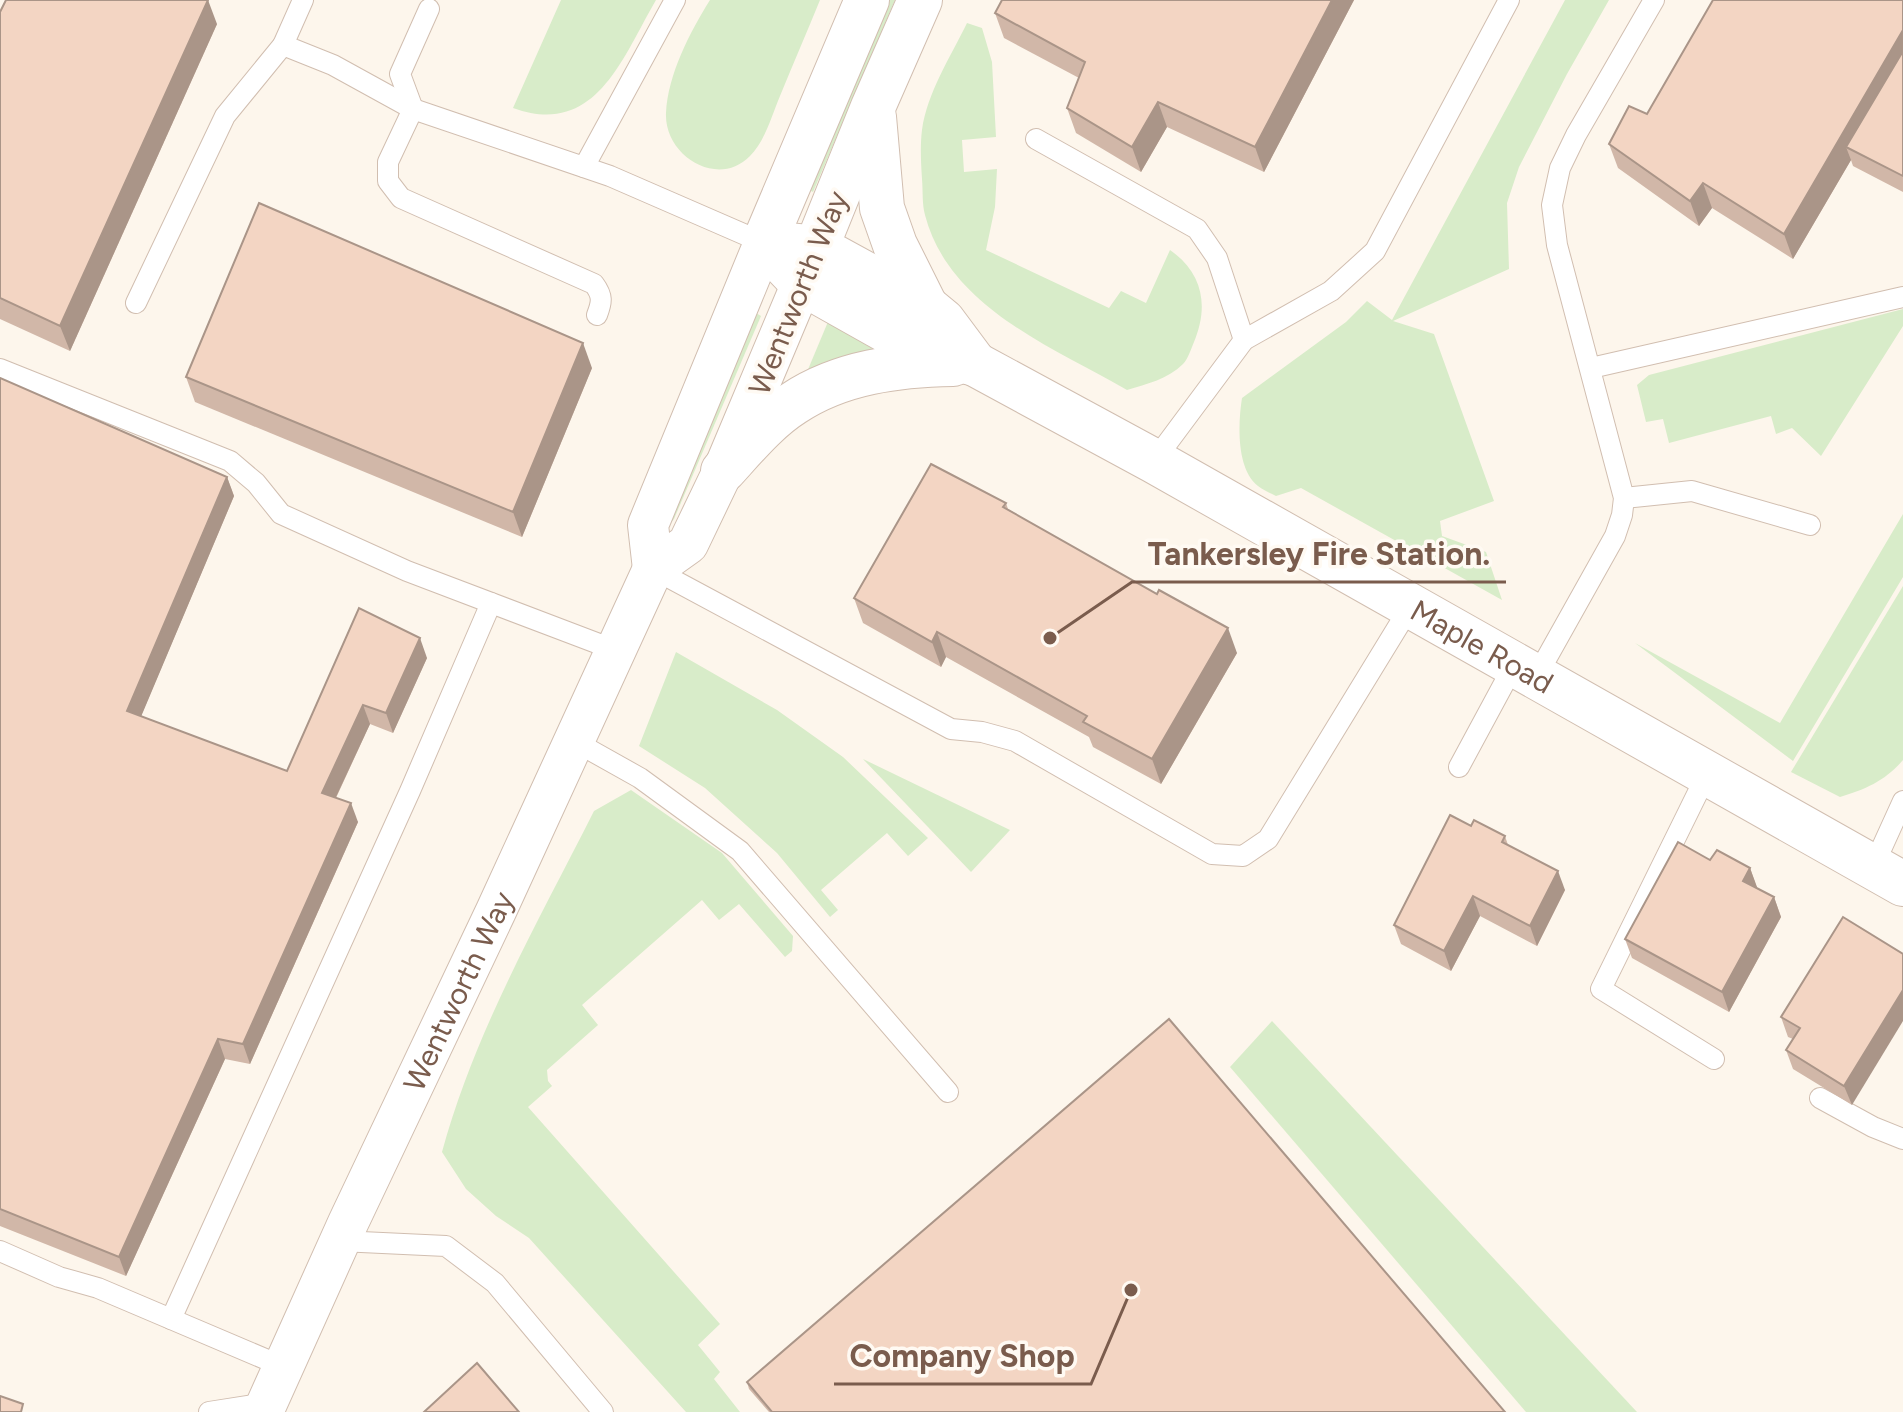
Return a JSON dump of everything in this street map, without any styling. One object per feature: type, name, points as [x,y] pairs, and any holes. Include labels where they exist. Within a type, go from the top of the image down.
[{"type":"street","name":"Wentworth Way","points":[[653,569],[648,525],[867,0]]},
{"type":"street","name":"Wentworth Way","points":[[265,1408],[653,569],[688,544],[723,471],[920,0]]},
{"type":"street","points":[[873,107],[882,208],[895,245],[926,307]]},
{"type":"street","name":"Maple Road","points":[[764,243],[810,266],[926,307],[943,321],[975,364]]},
{"type":"street","name":"Maple Road","points":[[810,266],[923,351],[975,364],[1154,461],[1888,876]]},
{"type":"street","points":[[723,471],[766,426],[794,403],[832,383],[875,370],[975,364]]},
{"type":"lane","points":[[136,303],[225,116],[283,45],[303,0]]},
{"type":"lane","points":[[584,167],[675,0]]},
{"type":"lane","points":[[1154,461],[1244,340],[1331,291],[1375,251],[1509,0]]},
{"type":"lane","points":[[1459,767],[1615,536],[1622,515],[1624,498],[1557,245],[1552,205],[1560,168],[1576,135],[1654,0]]},
{"type":"lane","points":[[429,9],[400,74],[413,109],[388,162],[388,181],[401,198],[594,284],[600,292],[602,303],[597,315]]},
{"type":"lane","points":[[283,45],[333,65],[413,109],[584,167],[764,243]]},
{"type":"lane","points":[[1036,139],[1197,229],[1217,258],[1244,340]]},
{"type":"lane","points":[[1591,368],[1903,297]]},
{"type":"lane","points":[[0,369],[230,461],[256,483],[281,514],[407,571],[615,650]]},
{"type":"lane","points":[[1624,498],[1692,491],[1810,525]]},
{"type":"lane","points":[[653,569],[951,729],[982,732],[1015,741],[1212,854],[1243,856],[1268,839],[1410,607]]},
{"type":"lane","points":[[171,1319],[410,791],[491,603]]},
{"type":"lane","points":[[574,741],[640,778],[740,851],[948,1092]]},
{"type":"lane","points":[[1708,772],[1601,989],[1714,1059]]},
{"type":"lane","points":[[1888,876],[1903,801]]},
{"type":"lane","points":[[1820,1098],[1873,1127],[1903,1139]]},
{"type":"lane","points":[[340,1241],[446,1246],[495,1283],[603,1412]]},
{"type":"lane","points":[[0,1251],[59,1277],[98,1288],[284,1367]]},
{"type":"lane","points":[[209,1412],[265,1408]]},
{"type":"green space","points":[[561,0],[656,0],[618,68],[586,102],[566,112],[542,114],[513,108]]},
{"type":"green space","points":[[710,0],[820,0],[760,143],[750,156],[737,165],[723,169],[695,163],[683,154],[668,129],[666,113],[676,69]]},
{"type":"green space","points":[[884,0],[895,0],[813,192],[805,188]]},
{"type":"green space","points":[[1565,0],[1609,0],[1519,167],[1507,203],[1509,269],[1393,321],[1434,334],[1494,501],[1440,521],[1442,536],[1486,552],[1502,600],[1301,488],[1276,496],[1260,487],[1251,478],[1242,457],[1242,398],[1346,322],[1367,301],[1392,320]]},
{"type":"green space","points":[[967,23],[982,28],[992,62],[996,137],[962,140],[964,172],[997,169],[995,207],[986,250],[1109,308],[1121,291],[1146,303],[1170,250],[1190,269],[1202,303],[1199,329],[1189,354],[1171,374],[1127,390],[1007,321],[956,275],[937,247],[923,206],[922,130],[934,89]]},
{"type":"green space","points":[[1903,309],[1903,326],[1821,456],[1792,428],[1776,434],[1771,416],[1669,443],[1663,419],[1646,422],[1637,385],[1649,375]]},
{"type":"green space","points":[[751,310],[761,316],[674,519],[663,532]]},
{"type":"green space","points":[[830,317],[893,352],[804,379]]},
{"type":"green space","points":[[1903,514],[1903,577],[1793,761],[1635,643],[1780,723]]},
{"type":"green space","points":[[1903,586],[1903,760],[1874,783],[1840,797],[1791,772]]},
{"type":"green space","points":[[676,652],[777,710],[843,757],[928,838],[908,856],[887,833],[821,890],[838,910],[830,917],[777,853],[705,788],[639,746]]},
{"type":"green space","points":[[863,759],[1010,830],[971,872]]},
{"type":"green space","points":[[631,790],[722,853],[793,936],[792,951],[785,957],[739,904],[719,920],[702,900],[582,1005],[598,1025],[547,1070],[552,1086],[528,1107],[720,1324],[698,1345],[720,1372],[714,1379],[740,1412],[686,1412],[529,1238],[496,1216],[466,1189],[442,1152],[490,1020],[594,811]]},
{"type":"green space","points":[[1272,1021],[1637,1412],[1526,1412],[1230,1067]]},
{"type":"building","points":[[6,0],[208,0],[60,326],[0,298],[0,12]]},
{"type":"building","points":[[1002,0],[1332,0],[1255,147],[1158,102],[1132,147],[1067,108],[1085,62],[995,13]]},
{"type":"building","points":[[1713,0],[1903,0],[1903,30],[1784,234],[1703,183],[1690,201],[1609,144],[1629,106],[1647,114]]},
{"type":"building","points":[[1903,51],[1903,176],[1846,147]]},
{"type":"building","points":[[259,203],[583,343],[513,512],[186,377]]},
{"type":"building","points":[[0,378],[227,477],[127,711],[287,771],[359,608],[420,638],[386,713],[363,705],[322,793],[351,803],[243,1044],[218,1039],[119,1257],[0,1209]]},
{"type":"building","points":[[931,464],[1006,503],[1003,507],[1157,594],[1159,590],[1228,628],[1152,759],[1083,722],[1087,716],[937,632],[932,642],[854,598]]},
{"type":"building","points":[[1450,815],[1471,826],[1474,820],[1505,836],[1502,842],[1558,871],[1530,926],[1473,896],[1444,951],[1394,925]]},
{"type":"building","points":[[1678,842],[1710,860],[1717,850],[1750,868],[1743,881],[1774,897],[1722,992],[1625,939]]},
{"type":"building","points":[[1843,917],[1903,954],[1903,990],[1844,1086],[1786,1050],[1800,1028],[1781,1017]]},
{"type":"building","points":[[1169,1019],[1505,1412],[772,1412],[747,1382]]},
{"type":"building","points":[[477,1363],[519,1412],[424,1412]]},
{"type":"building","points":[[0,1396],[23,1404],[21,1412],[0,1412]]},
{"type":"place","name":"Tankersley Fire Station.","points":[[1050,638]]},
{"type":"place","name":"Company Shop","points":[[1131,1290]]}]
